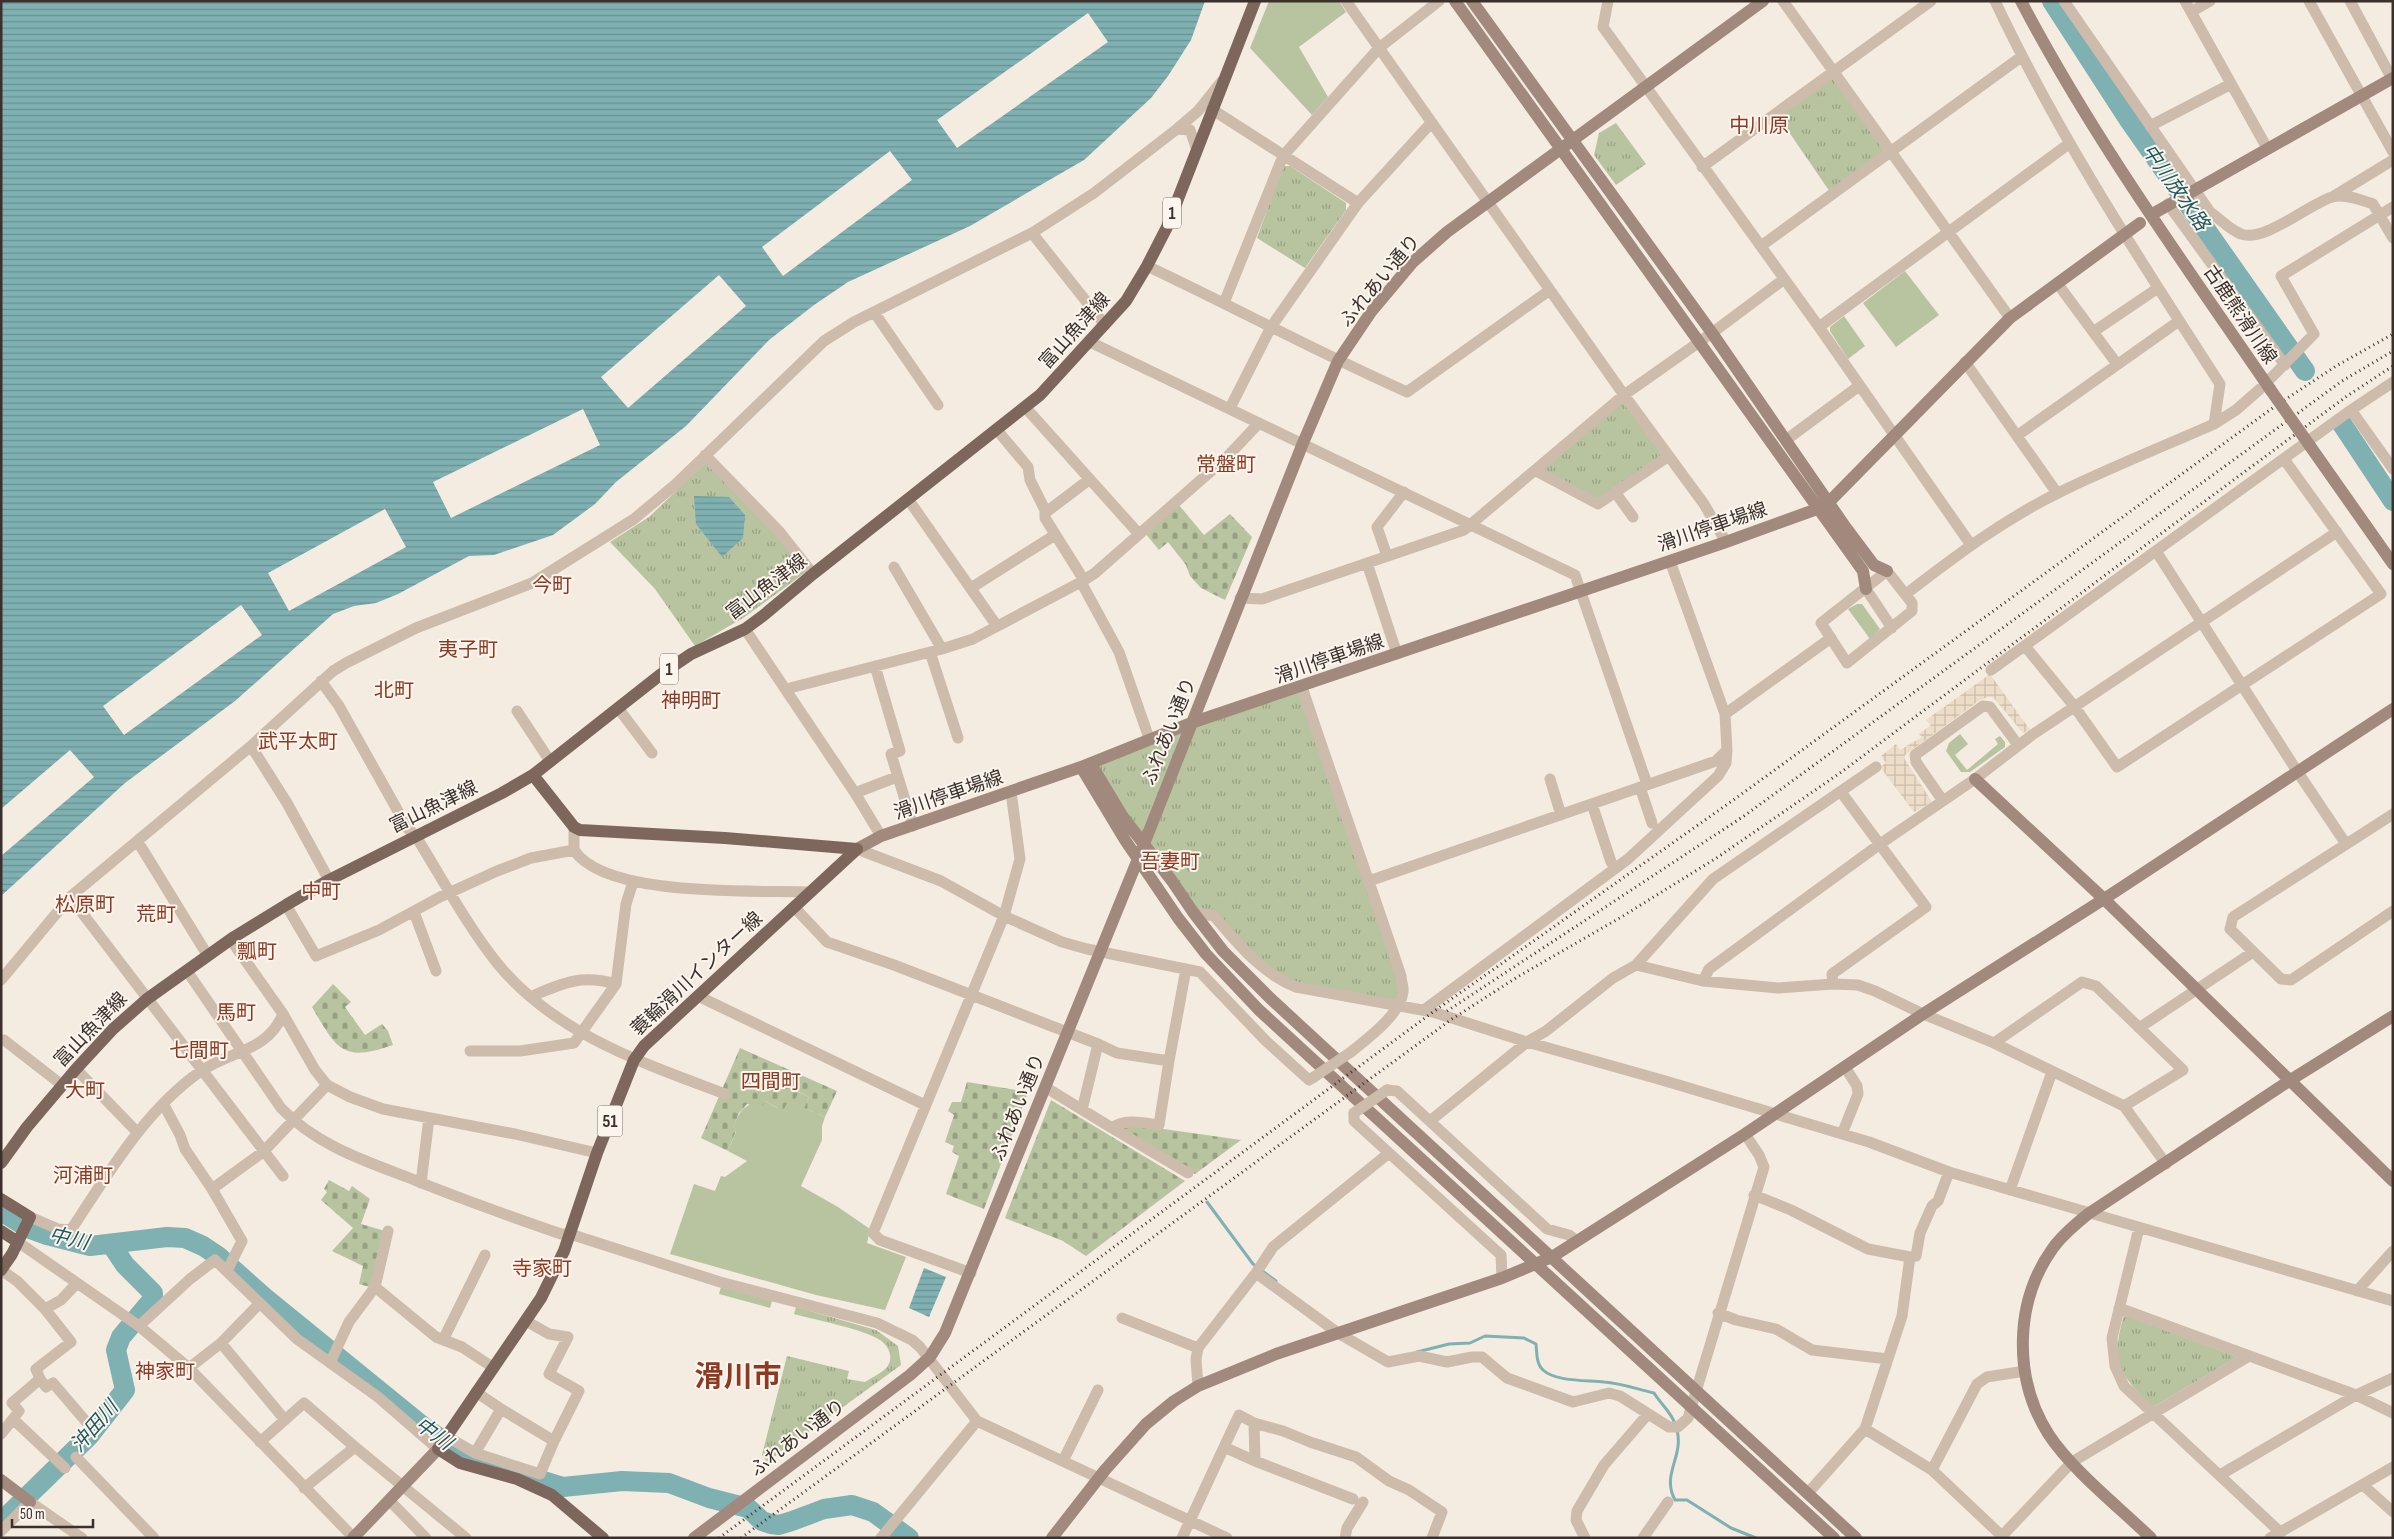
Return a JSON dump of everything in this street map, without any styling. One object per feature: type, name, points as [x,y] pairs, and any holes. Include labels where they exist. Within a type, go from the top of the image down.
[{"type":"main road","name":"富山魚津線","points":[[1,1163],[27,1127],[76,1069],[114,1029],[147,999],[286,904],[415,835],[502,793],[532,775],[691,654],[745,629],[1040,395],[1126,301],[1147,266],[1167,227],[1255,1]]},
{"type":"main road","points":[[532,775],[574,827],[580,830],[724,838],[857,849]]},
{"type":"main road","name":"蓑輪滑川インター線","points":[[438,1449],[541,1298],[570,1234],[597,1153],[634,1060],[644,1046],[857,849]]},
{"type":"main road","points":[[1,1199],[30,1216],[18,1242],[1,1270]]},
{"type":"main road","points":[[1,1231],[18,1242]]},
{"type":"main road","points":[[438,1449],[460,1463],[517,1479],[552,1495],[603,1538]]},
{"type":"street","points":[[1346,1],[1624,395],[1704,504],[1726,542]]},
{"type":"street","points":[[1224,303],[1283,156],[1379,48],[1439,1]]},
{"type":"street","points":[[1455,1],[1700,341],[1823,506],[1874,565],[1888,571],[1912,603],[1912,611],[1847,663],[1821,622],[1888,571]]},
{"type":"street","points":[[1472,1],[1712,333],[1786,440],[1823,506],[1863,571],[1866,589],[1892,628]]},
{"type":"street","points":[[1608,1],[1603,27],[1702,167],[1761,246],[1783,280],[1819,327],[1971,545]]},
{"type":"street","name":"ふれあい通り","points":[[694,1538],[889,1392],[930,1357],[945,1333],[1138,859],[1303,443],[1338,361],[1371,312],[1413,262],[1487,200],[1763,1]]},
{"type":"street","points":[[1783,1],[2010,318]]},
{"type":"street","points":[[1702,167],[1931,1]]},
{"type":"street","points":[[1995,1],[2021,57],[2070,143],[2158,288],[2220,384],[2214,424]]},
{"type":"street","name":"古鹿熊滑川線","points":[[2021,1],[2054,64],[2104,147],[2267,385],[2393,564]]},
{"type":"street","points":[[2064,1],[2210,212],[2243,235],[2258,235],[2334,196],[2393,160]]},
{"type":"street","points":[[2185,1],[2267,148]]},
{"type":"street","points":[[2191,12],[2210,1]]},
{"type":"street","points":[[2309,1],[2393,152]]},
{"type":"street","points":[[2156,212],[2392,78],[2350,1]]},
{"type":"street","points":[[1761,246],[2021,57]]},
{"type":"street","points":[[1,980],[70,897],[138,842],[251,746],[321,682],[346,663],[416,628],[532,583],[649,508],[824,341],[874,312],[1032,234],[1094,193],[1177,129],[1198,111],[1223,80]]},
{"type":"street","points":[[2150,126],[2231,84]]},
{"type":"street","points":[[1213,110],[1358,203]]},
{"type":"street","points":[[1230,408],[1271,327],[1358,203],[1431,123]]},
{"type":"street","points":[[1177,129],[1190,130],[1197,150]]},
{"type":"street","points":[[1819,327],[2070,143]]},
{"type":"street","points":[[2334,196],[2357,198],[2373,204],[2393,238]]},
{"type":"street","points":[[2171,203],[2286,363]]},
{"type":"street","points":[[1906,594],[1971,545],[2057,493],[2214,424],[2236,410],[2267,385],[2314,334],[2281,276],[2393,207]]},
{"type":"street","points":[[1823,506],[2010,318],[2140,223]]},
{"type":"street","points":[[1032,234],[1105,325]]},
{"type":"street","points":[[1147,266],[1338,361],[1407,392],[1550,290]]},
{"type":"street","points":[[1240,598],[1262,599],[1464,530],[1624,395],[1783,280]]},
{"type":"street","points":[[2058,282],[2117,364]]},
{"type":"street","points":[[2093,332],[2158,288]]},
{"type":"street","points":[[874,312],[938,406]]},
{"type":"street","points":[[2018,435],[2179,321]]},
{"type":"street","points":[[1090,342],[1575,575],[1582,591],[1644,785],[1652,823]]},
{"type":"street","points":[[1965,362],[2057,493]]},
{"type":"street","points":[[1991,670],[2351,410],[2393,382]]},
{"type":"street","points":[[1786,440],[1859,386]]},
{"type":"street","points":[[1025,407],[1139,534]]},
{"type":"street","points":[[2351,410],[2393,469]]},
{"type":"street","points":[[786,689],[942,649],[973,639],[1081,582],[1095,573],[1227,457],[1258,424]]},
{"type":"street","points":[[997,430],[1028,467],[1030,480],[1045,513],[1045,518],[1082,578],[1081,582],[1119,652],[1150,741]]},
{"type":"street","points":[[705,454],[778,530],[813,574]]},
{"type":"street","points":[[1536,471],[1598,504],[1669,456]]},
{"type":"street","points":[[2025,646],[2074,706],[2117,767],[2381,594],[2284,458]]},
{"type":"street","points":[[1045,513],[1090,480]]},
{"type":"street","points":[[1387,556],[1377,527],[1404,492]]},
{"type":"street","points":[[1615,492],[1633,517]]},
{"type":"street","points":[[908,500],[997,626]]},
{"type":"street","name":"滑川停車場線","points":[[857,849],[881,836],[1086,766],[1191,723],[1726,542],[1823,506]]},
{"type":"street","points":[[1703,980],[1709,969],[1880,844],[1976,779],[2018,745],[2337,532]]},
{"type":"street","points":[[971,588],[1055,535]]},
{"type":"street","points":[[2156,551],[2346,844]]},
{"type":"street","points":[[1424,1010],[1628,860],[1718,776],[1726,763],[1725,714],[1670,561]]},
{"type":"street","points":[[1367,563],[1397,654]]},
{"type":"street","points":[[894,567],[942,649]]},
{"type":"street","points":[[745,629],[855,793],[881,836]]},
{"type":"street","points":[[1725,714],[1831,638]]},
{"type":"street","points":[[930,652],[958,738]]},
{"type":"street","points":[[875,666],[900,750],[890,754],[913,826]]},
{"type":"street","points":[[321,682],[339,706],[408,829],[415,835],[498,964],[555,1017],[582,1033],[634,1060],[725,1094]]},
{"type":"street","points":[[857,849],[941,881],[1004,916],[1062,942],[1200,972],[1266,1041],[1309,1080],[1351,1052],[1378,1030],[1400,1004],[1403,991],[1401,976],[1302,687]]},
{"type":"street","points":[[1943,801],[1916,762],[1914,755],[1983,706],[1990,707],[2018,745]]},
{"type":"street","points":[[618,708],[652,753]]},
{"type":"street","points":[[1052,1538],[1100,1477],[1146,1424],[1198,1386],[1249,1364],[1538,1265],[1745,1134],[1923,1014],[2104,899],[2393,710]]},
{"type":"street","points":[[517,711],[550,761]]},
{"type":"street","points":[[251,746],[287,803],[329,880]]},
{"type":"street","points":[[1369,881],[1716,761],[1726,750]]},
{"type":"street","points":[[1086,766],[1223,951],[1271,999],[1856,1538]]},
{"type":"street","points":[[1086,766],[1138,859],[1172,911],[1206,954],[1259,1010],[1834,1538]]},
{"type":"street","points":[[1430,1121],[1526,1042],[1546,1031],[1613,978],[1636,965],[1714,879],[1876,767]]},
{"type":"street","points":[[855,793],[894,778]]},
{"type":"street","points":[[1976,779],[2104,899],[2194,990],[2393,1181]]},
{"type":"street","points":[[1550,780],[1561,815]]},
{"type":"street","points":[[971,1273],[880,1240],[873,1233],[1004,916],[1020,859],[1012,792]]},
{"type":"street","points":[[1833,984],[1832,974],[1926,907],[1841,792]]},
{"type":"street","points":[[1592,804],[1611,862]]},
{"type":"street","points":[[2393,814],[2233,917],[2230,929],[2281,980],[2291,980],[2393,911]]},
{"type":"street","points":[[574,827],[574,850],[580,858],[632,882],[694,889],[810,892]]},
{"type":"street","points":[[138,842],[208,956]]},
{"type":"street","points":[[286,904],[316,956],[379,930],[450,892],[531,858],[574,850]]},
{"type":"street","points":[[470,1051],[520,1051],[574,1043],[616,984],[626,904],[632,882]]},
{"type":"street","points":[[70,897],[147,999],[153,1003],[201,1071],[283,1176]]},
{"type":"street","points":[[794,906],[827,942],[972,994],[1117,1052],[1170,1061]]},
{"type":"street","points":[[414,912],[436,971]]},
{"type":"street","points":[[1193,912],[1214,916],[1240,947],[1278,980],[1296,987],[1400,1004],[1424,1010],[1526,1042],[1662,1080],[1842,1134],[1920,1160],[1949,1172],[2088,1214],[2393,1301]]},
{"type":"street","points":[[231,940],[283,1014],[315,1070],[327,1085],[350,1097],[383,1109],[515,1134],[597,1153]]},
{"type":"street","points":[[2139,1028],[2253,952]]},
{"type":"street","points":[[1636,965],[1703,980],[1778,988],[1833,984],[1858,985],[1875,991],[1923,1014],[1994,1043],[2124,1106],[2166,1164]]},
{"type":"street","points":[[1112,1128],[1119,1122],[1159,1125],[1186,969]]},
{"type":"street","points":[[187,971],[281,1108],[294,1122],[329,1144],[421,1183],[561,1234],[570,1234],[720,1282],[877,1323],[912,1340],[930,1357],[931,1364],[977,1421],[1227,1538]]},
{"type":"street","points":[[532,996],[570,980],[616,984]]},
{"type":"street","points":[[1994,1043],[2082,982],[2096,986],[2183,1070],[2124,1106]]},
{"type":"street","points":[[698,996],[925,1106]]},
{"type":"street","points":[[30,1216],[58,1229],[71,1230],[137,1132],[201,1071],[240,1050],[251,1049],[265,1040],[278,1027],[283,1014]]},
{"type":"street","points":[[2151,1538],[2072,1462],[2045,1426],[2028,1387],[2022,1358],[2026,1311],[2033,1286],[2053,1248],[2067,1232],[2088,1214],[2289,1081],[2393,1016]]},
{"type":"street","points":[[4,1040],[62,1085]]},
{"type":"street","points":[[1082,1110],[1098,1044]]},
{"type":"street","points":[[1842,1134],[1858,1094],[1857,1086],[1845,1067]]},
{"type":"street","points":[[76,1069],[137,1132]]},
{"type":"street","points":[[2010,1190],[2052,1072]]},
{"type":"street","points":[[212,1190],[264,1152],[327,1085]]},
{"type":"street","points":[[1045,1087],[1188,1173]]},
{"type":"street","points":[[1502,1278],[1501,1255],[1354,1120],[1354,1113],[1387,1090],[1397,1091],[1547,1230],[1569,1235],[1577,1241]]},
{"type":"street","points":[[164,1105],[180,1135],[184,1149],[212,1190],[242,1241],[227,1271]]},
{"type":"street","points":[[421,1183],[429,1118]]},
{"type":"street","points":[[1256,1273],[1338,1333],[1388,1362],[1420,1356],[1447,1362],[1482,1357],[1507,1378],[1563,1400],[1573,1402],[1609,1393],[1620,1396],[1669,1427],[1678,1427],[1688,1418],[1692,1406],[1718,1313],[1764,1167],[1759,1155],[1745,1134]]},
{"type":"street","points":[[1198,1386],[1196,1359],[1198,1348],[1256,1273],[1273,1246],[1389,1153]]},
{"type":"street","points":[[1754,1194],[1868,1249],[1910,1257],[1916,1256],[1920,1233],[1932,1206],[1938,1201],[1949,1172]]},
{"type":"street","points":[[2139,1228],[2112,1338],[2115,1366],[2124,1386],[2220,1475],[2275,1535],[2393,1467]]},
{"type":"street","points":[[330,1363],[348,1322],[375,1287],[388,1231]]},
{"type":"street","points":[[18,1242],[140,1326],[189,1368],[353,1538],[438,1449],[378,1397],[297,1340],[215,1260],[190,1279],[140,1326]]},
{"type":"street","points":[[2357,1291],[2393,1252]]},
{"type":"street","points":[[443,1340],[485,1255]]},
{"type":"street","points":[[1808,1493],[1865,1429],[1902,1316],[1910,1257]]},
{"type":"street","points":[[1,1270],[45,1309],[71,1342],[36,1369],[46,1387],[53,1383],[89,1425]]},
{"type":"street","points":[[45,1309],[61,1300],[77,1283]]},
{"type":"street","points":[[375,1287],[436,1337],[462,1348],[494,1368]]},
{"type":"street","points":[[189,1368],[221,1343],[260,1303]]},
{"type":"street","points":[[2119,1308],[2356,1396],[2393,1412]]},
{"type":"street","points":[[1718,1313],[1776,1329],[1812,1350],[1888,1359]]},
{"type":"street","points":[[1122,1318],[1198,1348]]},
{"type":"street","points":[[446,1436],[475,1453],[540,1474],[579,1391],[549,1374],[568,1337],[548,1334],[526,1320]]},
{"type":"street","points":[[221,1343],[285,1420]]},
{"type":"street","points":[[1865,1429],[1932,1470],[2003,1537],[2072,1462],[2249,1356]]},
{"type":"street","points":[[1932,1470],[1977,1384],[1987,1377],[2025,1371]]},
{"type":"street","points":[[2220,1475],[2356,1396],[2393,1378]]},
{"type":"street","points":[[1,1434],[19,1410],[12,1403],[40,1379]]},
{"type":"street","points":[[1063,1461],[1098,1390]]},
{"type":"street","points":[[476,1392],[554,1441]]},
{"type":"street","points":[[260,1442],[304,1403],[401,1487],[466,1538]]},
{"type":"street","points":[[475,1453],[501,1409]]},
{"type":"street","points":[[1585,1538],[1576,1520],[1576,1511],[1604,1465],[1648,1414]]},
{"type":"street","points":[[1182,1538],[1239,1415],[1254,1423],[1283,1430],[1310,1442],[1356,1457],[1389,1481],[1416,1495],[1442,1512],[1432,1538]]},
{"type":"street","points":[[13,1419],[65,1468]]},
{"type":"street","points":[[880,1538],[977,1421]]},
{"type":"street","points":[[1254,1423],[1255,1462]]},
{"type":"street","points":[[304,1488],[355,1447]]},
{"type":"street","points":[[1224,1447],[1255,1462],[1358,1501],[1345,1538]]},
{"type":"street","points":[[76,1457],[148,1536]]},
{"type":"street","points":[[1,1480],[82,1538]]},
{"type":"street","points":[[2363,1485],[2393,1512]]},
{"type":"street","points":[[1,1531],[25,1498]]},
{"type":"street","points":[[389,1500],[426,1538]]},
{"type":"street","points":[[1643,1538],[1668,1502]]},
{"type":"green space","points":[[1269,1],[1339,1],[1346,12],[1299,47],[1328,97],[1312,115],[1250,48]]},
{"type":"green space","points":[[1836,79],[1884,147],[1883,153],[1830,192],[1778,116],[1828,80]]},
{"type":"green space","points":[[1616,123],[1646,164],[1616,185],[1594,155],[1599,133]]},
{"type":"green space","points":[[1283,166],[1290,166],[1346,203],[1346,210],[1305,268],[1257,238]]},
{"type":"green space","points":[[1905,271],[1939,315],[1896,347],[1863,303]]},
{"type":"green space","points":[[1844,316],[1865,346],[1848,359],[1830,331],[1830,327]]},
{"type":"green space","points":[[1624,395],[1667,454],[1600,502],[1536,471]]},
{"type":"green space","points":[[706,462],[775,533],[806,572],[743,618],[695,646],[655,589],[610,542],[649,517]]},
{"type":"green space","points":[[1178,504],[1204,535],[1230,514],[1252,537],[1225,600],[1201,588],[1190,576],[1186,565],[1168,542],[1159,550],[1145,533]]},
{"type":"green space","points":[[1857,604],[1862,604],[1880,629],[1870,639],[1848,609]]},
{"type":"green space","points":[[1302,687],[1401,976],[1399,1004],[1278,980],[1214,916],[1193,912],[1091,764]]},
{"type":"green space","points":[[1960,734],[1968,744],[1955,755],[1967,770],[1998,744],[1995,739],[2000,736],[2005,742],[2005,747],[1970,772],[1961,772],[1946,751],[1949,743]]},
{"type":"green space","points":[[333,984],[351,1002],[345,1007],[365,1035],[382,1024],[388,1031],[393,1045],[362,1053],[352,1052],[335,1042],[312,1007]]},
{"type":"green space","points":[[740,1048],[837,1091],[825,1117],[804,1108],[809,1097],[799,1092],[792,1105],[787,1103],[783,1111],[765,1101],[761,1108],[747,1104],[739,1113],[734,1125],[736,1131],[728,1151],[701,1138]]},
{"type":"green space","points":[[967,1082],[1028,1092],[984,1209],[946,1194],[959,1156],[952,1152],[954,1146],[945,1142],[954,1115],[948,1111],[952,1102],[961,1102]]},
{"type":"green space","points":[[798,1092],[809,1097],[804,1108],[825,1117],[822,1126],[822,1140],[801,1186],[838,1207],[870,1229],[867,1243],[906,1257],[885,1310],[816,1295],[670,1254],[694,1184],[715,1191],[721,1176],[725,1177],[747,1161],[728,1151],[736,1132],[734,1125],[742,1110],[753,1103],[765,1101],[777,1108]]},
{"type":"green space","points":[[1051,1100],[1185,1181],[1086,1256],[1063,1241],[1005,1218]]},
{"type":"green space","points":[[1136,1125],[1241,1140],[1195,1174],[1120,1130],[1124,1126]]},
{"type":"green space","points":[[329,1180],[349,1191],[352,1186],[370,1199],[361,1224],[385,1231],[370,1287],[359,1284],[363,1266],[332,1251],[353,1228],[321,1200],[327,1192],[324,1189]]},
{"type":"green space","points":[[721,1287],[772,1301],[770,1308],[719,1294]]},
{"type":"green space","points":[[796,1307],[876,1330],[898,1346],[901,1365],[767,1462],[762,1455],[787,1356],[849,1371],[847,1379],[865,1382],[885,1369],[890,1360],[890,1352],[880,1340],[851,1329],[794,1314]]},
{"type":"green space","points":[[2124,1315],[2237,1357],[2153,1407],[2132,1385],[2120,1366],[2118,1345]]},
{"type":"shaded area","points":[[1990,674],[2030,730],[2023,733],[1993,697],[1980,700],[1905,755],[1904,758],[1932,802],[1914,812],[1880,767],[1886,763],[1881,756],[1896,744],[1900,750],[1922,737],[1919,734],[1931,725],[1926,720]]},
{"type":"water","points":[[1,1],[1205,1],[1191,40],[1168,76],[1151,98],[1084,160],[970,226],[848,282],[814,305],[769,340],[686,426],[616,482],[595,504],[553,535],[494,555],[469,556],[398,594],[376,603],[354,606],[333,614],[235,701],[125,783],[1,896]]},
{"type":"water","points":[[694,496],[729,497],[745,515],[743,538],[722,557],[696,524]]},
{"type":"water","points":[[924,1268],[946,1277],[929,1317],[909,1308]]},
{"type":"pier","points":[[1088,13],[1108,42],[957,148],[937,120]]},
{"type":"pier","points":[[890,151],[912,180],[783,276],[762,247]]},
{"type":"pier","points":[[719,275],[746,306],[628,408],[601,377]]},
{"type":"pier","points":[[583,409],[600,445],[451,518],[433,482]]},
{"type":"pier","points":[[385,509],[406,547],[289,611],[268,573]]},
{"type":"pier","points":[[241,605],[262,635],[124,735],[103,706]]},
{"type":"pier","points":[[70,750],[94,777],[1,856],[1,809]]},
{"type":"waterway","name":"中川放水路","points":[[2052,1],[2129,120],[2305,371]]},
{"type":"waterway","name":"中川放水路","points":[[2342,424],[2393,501]]},
{"type":"waterway","points":[[1207,1202],[1253,1264],[1276,1281]]},
{"type":"waterway","name":"中川","points":[[1,1211],[28,1228],[90,1246],[167,1237],[185,1238],[203,1246],[218,1256],[264,1297],[425,1428],[469,1458],[563,1487],[622,1481],[669,1483],[709,1498],[748,1508],[762,1521],[779,1525],[824,1509],[852,1505],[873,1512],[909,1538]]},
{"type":"waterway","name":"沖田川","points":[[1,1522],[89,1436],[125,1390],[116,1350],[121,1337],[153,1299],[153,1293],[125,1265],[111,1244]]},
{"type":"waterway","points":[[1417,1352],[1449,1344],[1470,1343],[1485,1336],[1524,1338],[1536,1344],[1539,1365],[1549,1374],[1564,1379],[1604,1382],[1654,1393],[1675,1424]]},
{"type":"waterway","points":[[1677,1430],[1678,1449],[1670,1482],[1675,1500],[1687,1500],[1731,1528],[1756,1538]]},
{"type":"railway","points":[[719,1538],[1433,1012],[1732,801],[2274,407],[2336,366],[2393,334]]},
{"type":"railway","points":[[1447,1011],[1744,816],[2342,381],[2393,351]]},
{"type":"railway","points":[[741,1538],[1452,1019],[1519,976],[1623,916],[1718,857],[1840,773],[2347,396],[2393,366]]},
{"type":"district","name":"中川原","points":[[1759,125]]},
{"type":"district","name":"常盤町","points":[[1226,464]]},
{"type":"district","name":"今町","points":[[552,585]]},
{"type":"district","name":"夷子町","points":[[468,649]]},
{"type":"district","name":"北町","points":[[394,690]]},
{"type":"district","name":"神明町","points":[[691,700]]},
{"type":"district","name":"武平太町","points":[[298,741]]},
{"type":"district","name":"吾妻町","points":[[1170,861]]},
{"type":"district","name":"中町","points":[[321,891]]},
{"type":"district","name":"松原町","points":[[85,904]]},
{"type":"district","name":"荒町","points":[[156,914]]},
{"type":"district","name":"瓢町","points":[[257,951]]},
{"type":"district","name":"馬町","points":[[236,1012]]},
{"type":"district","name":"七間町","points":[[199,1050]]},
{"type":"district","name":"四間町","points":[[771,1081]]},
{"type":"district","name":"大町","points":[[85,1090]]},
{"type":"district","name":"河浦町","points":[[83,1175]]},
{"type":"district","name":"寺家町","points":[[542,1268]]},
{"type":"district","name":"神家町","points":[[165,1371]]},
{"type":"district","name":"滑川市","points":[[738,1376]]}]
